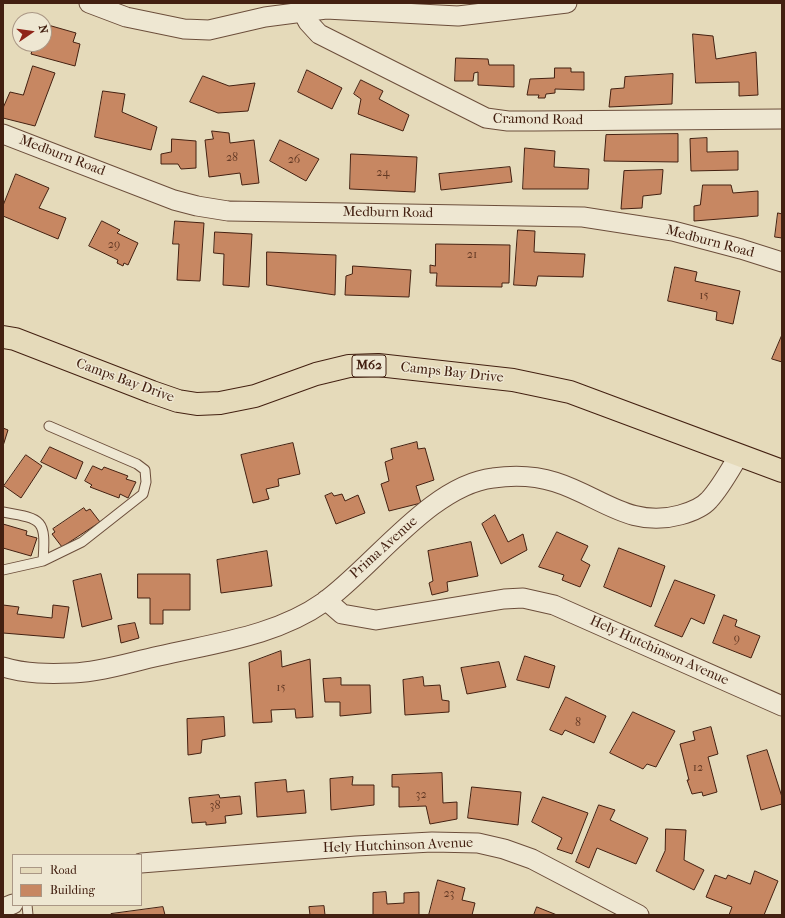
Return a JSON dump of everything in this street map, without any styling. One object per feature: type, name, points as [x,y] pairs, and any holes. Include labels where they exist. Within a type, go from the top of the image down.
[{"type":"main road","name":"Camps Bay Drive","points":[[3,337],[15,340],[178,401],[197,404],[220,403],[255,396],[316,374],[349,366],[378,366],[513,380],[570,392],[782,471]]},
{"type":"street","points":[[89,3],[126,17],[184,29],[209,30],[265,17],[326,9],[352,9],[458,16],[567,3]]},
{"type":"street","name":"Cramond Road","points":[[302,12],[308,22],[319,34],[486,118],[528,121],[782,119]]},
{"type":"street","name":"Medburn Road","points":[[3,134],[174,200],[197,206],[228,211],[583,217],[674,231],[782,262]]},
{"type":"street","name":"Prima Avenue","points":[[3,667],[16,671],[38,674],[88,672],[248,636],[279,626],[302,616],[326,600],[426,511],[453,492],[472,482],[492,478],[511,477],[532,478],[554,482],[634,517],[655,520],[695,511],[709,500],[739,455]]},
{"type":"street","name":"Hely Hutchinson Avenue","points":[[326,600],[342,614],[376,620],[504,599],[523,598],[554,605],[782,706]]},
{"type":"street","name":"Hely Hutchinson Avenue","points":[[142,864],[356,846],[432,842],[478,842],[532,859],[640,915]]},
{"type":"lane","points":[[3,570],[43,561],[82,542],[143,494],[146,482],[145,470],[137,464],[49,426]]},
{"type":"lane","points":[[3,512],[32,517],[39,524],[44,535],[43,561]]},
{"type":"building","points":[[52,26],[76,33],[73,42],[80,44],[75,66],[31,54],[32,52],[52,52]]},
{"type":"building","points":[[693,34],[713,36],[716,59],[756,52],[758,95],[739,96],[739,82],[696,83]]},
{"type":"building","points":[[456,58],[488,59],[489,65],[514,65],[514,87],[478,85],[478,72],[474,73],[473,81],[455,81]]},
{"type":"building","points":[[33,66],[55,73],[35,126],[3,118],[3,108],[10,92],[23,95]]},
{"type":"building","points":[[555,68],[571,68],[571,72],[584,72],[584,90],[555,89],[555,93],[546,94],[545,98],[538,98],[539,95],[527,95],[530,79],[554,78]]},
{"type":"building","points":[[307,70],[342,88],[332,109],[298,92]]},
{"type":"building","points":[[673,74],[672,104],[609,107],[611,89],[624,88],[625,77]]},
{"type":"building","points":[[203,76],[229,86],[255,83],[248,111],[218,113],[190,102]]},
{"type":"building","points":[[361,80],[383,91],[379,99],[409,115],[403,131],[358,114],[361,99],[354,94]]},
{"type":"building","points":[[103,91],[125,94],[122,112],[157,127],[151,150],[95,137]]},
{"type":"building","points":[[212,131],[229,133],[230,143],[254,140],[259,183],[242,185],[240,173],[209,177],[205,140],[213,139]]},
{"type":"building","points":[[678,134],[678,162],[604,161],[606,135]]},
{"type":"building","points":[[707,138],[707,152],[738,151],[738,170],[691,171],[690,139]]},
{"type":"building","points":[[172,139],[196,141],[196,168],[181,169],[178,164],[161,164],[161,154],[171,152]]},
{"type":"building","points":[[280,140],[319,159],[306,181],[270,161]]},
{"type":"building","points":[[525,148],[555,151],[554,167],[589,169],[588,189],[523,189]]},
{"type":"building","points":[[351,154],[417,157],[415,192],[350,189]]},
{"type":"building","points":[[510,167],[512,182],[441,190],[439,174]]},
{"type":"building","points":[[663,170],[661,194],[643,196],[642,208],[621,209],[624,171]]},
{"type":"building","points":[[16,174],[49,188],[39,208],[66,218],[58,239],[3,216],[3,206]]},
{"type":"building","points":[[703,185],[731,185],[733,193],[758,191],[758,216],[694,221],[694,206],[700,205]]},
{"type":"building","points":[[778,213],[782,214],[782,238],[775,237]]},
{"type":"building","points":[[102,221],[120,230],[117,233],[138,243],[128,265],[124,263],[123,266],[117,263],[118,260],[89,246]]},
{"type":"building","points":[[175,221],[204,223],[200,281],[177,280],[179,244],[173,244]]},
{"type":"building","points":[[518,230],[535,231],[534,252],[585,254],[583,277],[538,276],[536,286],[514,285]]},
{"type":"building","points":[[215,232],[252,234],[249,287],[223,285],[224,254],[214,253]]},
{"type":"building","points":[[436,244],[510,245],[509,283],[502,283],[502,287],[436,286],[437,273],[430,273],[430,265],[435,266]]},
{"type":"building","points":[[267,252],[336,255],[335,295],[267,285]]},
{"type":"building","points":[[353,266],[411,270],[409,297],[345,295],[346,276],[352,274]]},
{"type":"building","points":[[675,267],[697,272],[695,281],[740,291],[733,324],[716,320],[717,312],[668,301]]},
{"type":"building","points":[[782,335],[782,362],[772,359]]},
{"type":"building","points":[[3,428],[8,430],[3,446]]},
{"type":"building","points":[[417,442],[418,449],[425,448],[434,480],[416,486],[421,503],[389,511],[381,484],[389,481],[385,462],[393,459],[391,449]]},
{"type":"building","points":[[293,443],[300,474],[278,479],[279,486],[266,489],[269,499],[253,503],[241,455]]},
{"type":"building","points":[[50,447],[83,462],[76,479],[41,462]]},
{"type":"building","points":[[26,455],[42,466],[21,498],[4,486]]},
{"type":"building","points":[[93,466],[102,470],[104,467],[128,476],[126,479],[136,482],[128,498],[120,494],[119,498],[90,487],[92,485],[85,481]]},
{"type":"building","points":[[332,493],[334,496],[342,494],[345,501],[358,495],[365,513],[336,524],[325,496]]},
{"type":"building","points":[[84,508],[86,511],[90,509],[100,522],[62,547],[52,534],[55,532],[53,529]]},
{"type":"building","points":[[495,515],[508,542],[523,534],[527,550],[501,564],[482,524]]},
{"type":"building","points":[[3,524],[27,531],[26,535],[37,538],[31,556],[3,548]]},
{"type":"building","points":[[557,532],[588,546],[581,560],[590,565],[580,587],[562,580],[564,575],[539,567]]},
{"type":"building","points":[[471,542],[478,576],[447,582],[448,591],[432,595],[429,583],[433,581],[428,551]]},
{"type":"building","points":[[619,548],[665,566],[651,607],[604,587]]},
{"type":"building","points":[[267,551],[272,586],[221,593],[217,560]]},
{"type":"building","points":[[101,574],[112,619],[82,627],[73,581]]},
{"type":"building","points":[[138,574],[190,574],[190,610],[163,610],[163,624],[150,624],[150,598],[138,598]]},
{"type":"building","points":[[675,580],[715,595],[704,624],[691,618],[682,637],[655,626]]},
{"type":"building","points":[[3,605],[19,607],[17,614],[52,618],[53,605],[69,607],[64,638],[3,633]]},
{"type":"building","points":[[724,615],[737,620],[735,626],[760,636],[751,658],[713,643]]},
{"type":"building","points":[[135,623],[139,638],[121,643],[118,626]]},
{"type":"building","points":[[281,651],[282,667],[310,659],[313,717],[296,718],[295,709],[271,710],[272,722],[253,723],[249,663]]},
{"type":"building","points":[[525,656],[555,666],[549,688],[517,680]]},
{"type":"building","points":[[499,662],[506,687],[467,694],[461,668]]},
{"type":"building","points":[[423,677],[424,686],[440,685],[442,700],[449,701],[449,712],[405,715],[403,680]]},
{"type":"building","points":[[341,678],[341,685],[370,685],[371,713],[340,716],[340,702],[325,702],[323,679]]},
{"type":"building","points":[[566,697],[606,716],[594,743],[565,730],[562,735],[550,730]]},
{"type":"building","points":[[633,712],[675,731],[656,767],[647,764],[643,769],[610,753]]},
{"type":"building","points":[[224,717],[225,736],[202,740],[201,753],[188,755],[187,719]]},
{"type":"building","points":[[711,727],[718,754],[708,757],[717,792],[703,796],[702,792],[692,794],[687,780],[689,780],[680,744],[695,740],[693,732]]},
{"type":"building","points":[[767,750],[782,797],[782,804],[761,810],[747,756]]},
{"type":"building","points":[[442,773],[443,803],[457,802],[457,819],[430,824],[426,806],[399,807],[399,787],[392,787],[392,775]]},
{"type":"building","points":[[353,777],[352,785],[374,785],[374,805],[331,810],[330,779]]},
{"type":"building","points":[[286,780],[287,792],[304,790],[306,813],[257,817],[255,783]]},
{"type":"building","points":[[472,787],[521,792],[518,825],[468,818]]},
{"type":"building","points":[[219,795],[220,798],[240,796],[242,814],[225,816],[226,823],[206,825],[206,822],[192,823],[189,798]]},
{"type":"building","points":[[543,797],[588,813],[572,854],[557,849],[562,838],[532,822]]},
{"type":"building","points":[[599,805],[615,810],[610,820],[648,838],[636,864],[597,848],[589,868],[576,862]]},
{"type":"building","points":[[666,829],[686,830],[684,860],[704,870],[694,890],[656,871],[665,851]]},
{"type":"building","points":[[755,871],[778,881],[764,915],[729,915],[732,907],[706,897],[715,875],[726,879],[728,875],[750,884]]},
{"type":"building","points":[[438,880],[465,888],[462,900],[475,903],[472,915],[429,915]]},
{"type":"building","points":[[386,892],[387,904],[404,903],[404,893],[419,892],[419,915],[373,915],[373,893]]},
{"type":"building","points":[[324,906],[325,915],[310,915],[309,907]]},
{"type":"building","points":[[163,907],[165,915],[111,915],[111,914]]},
{"type":"building","points":[[537,907],[557,915],[534,915]]}]
